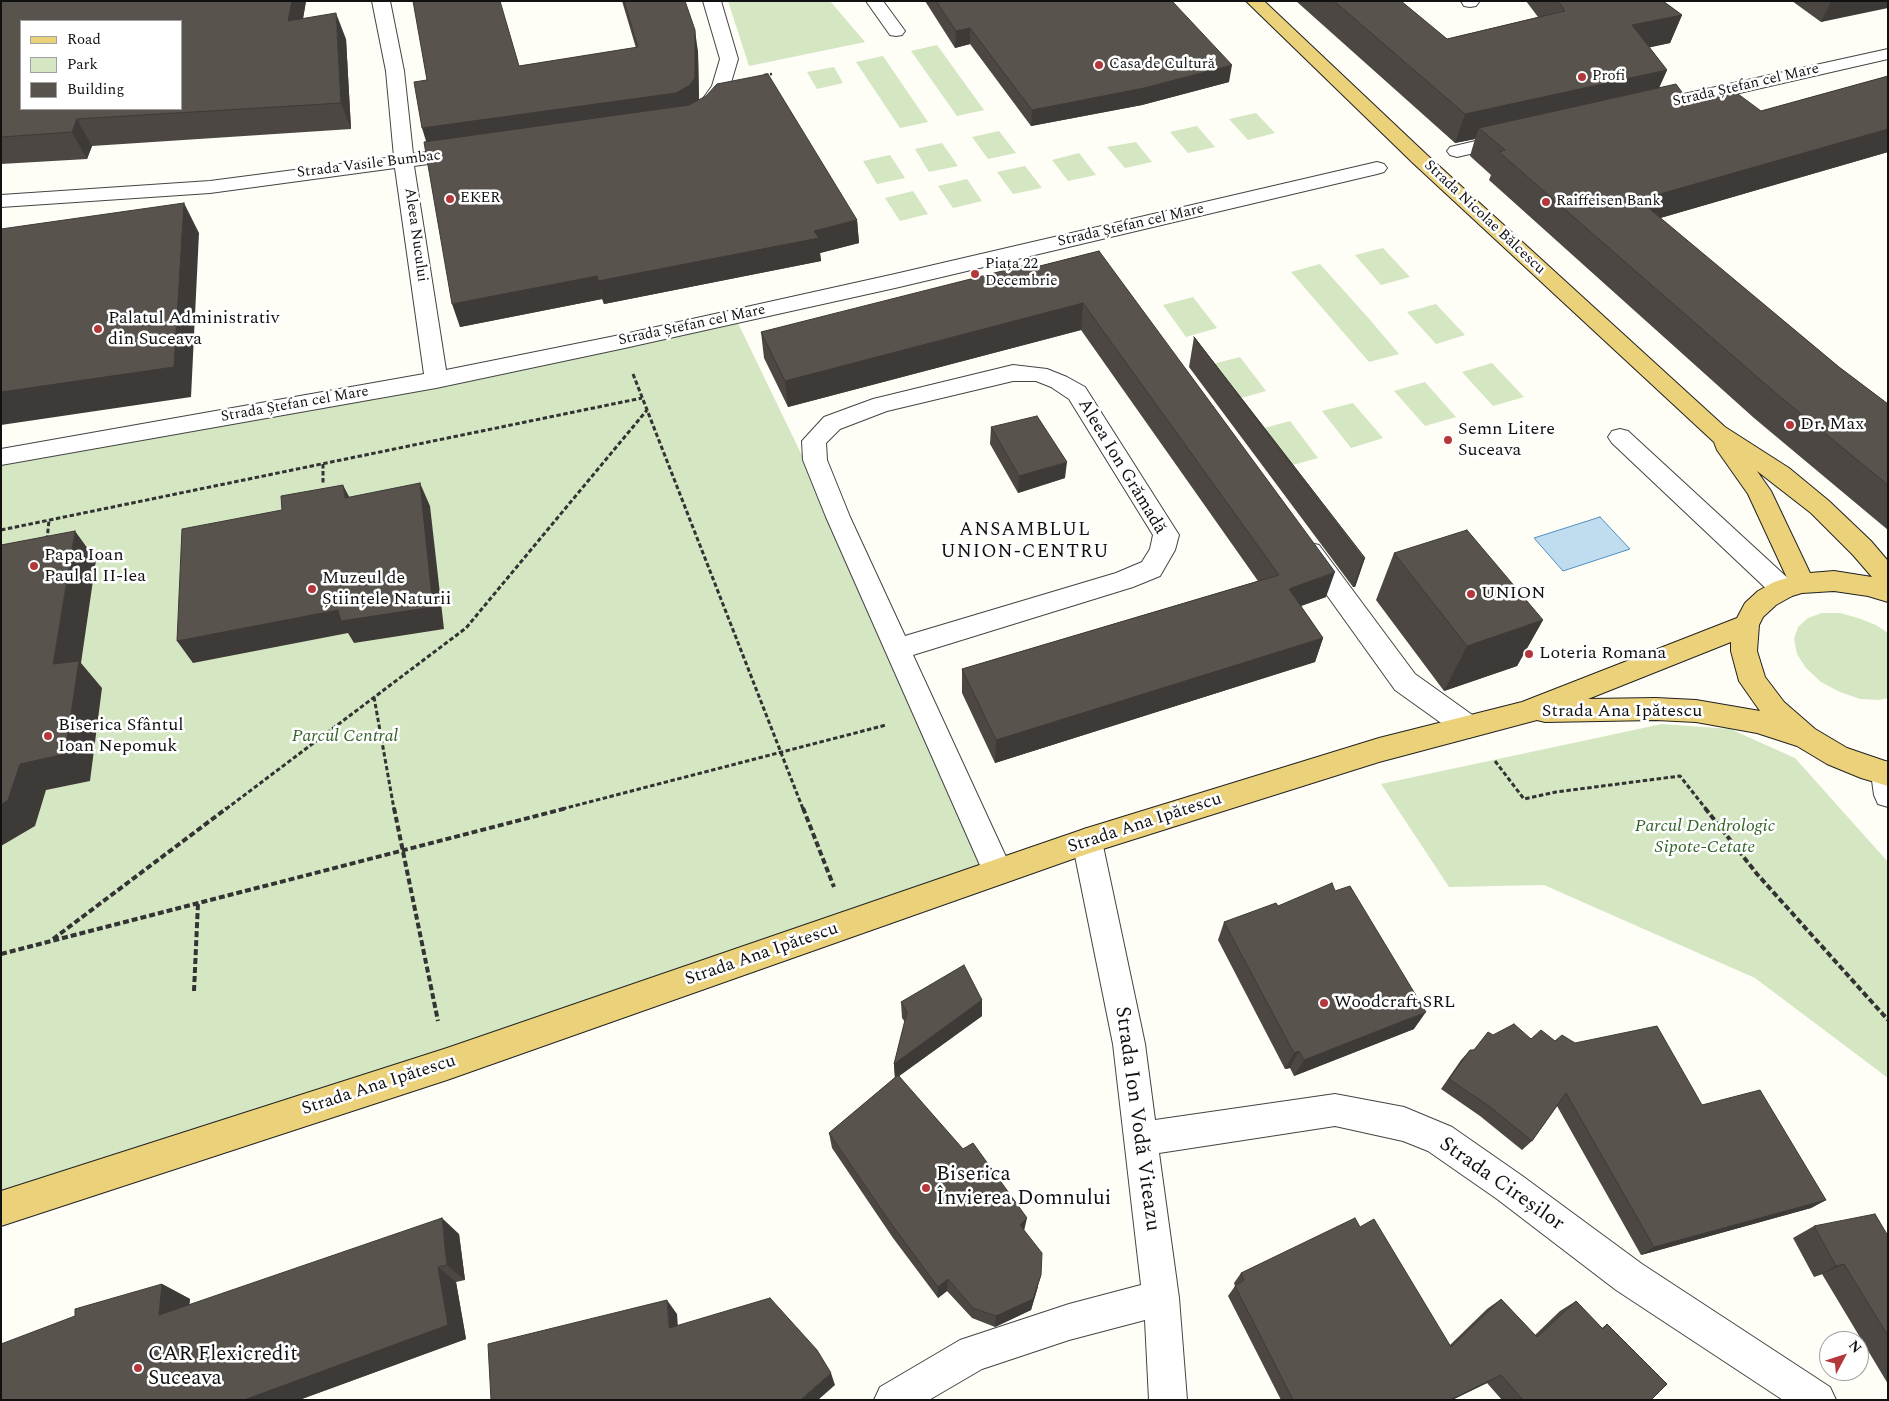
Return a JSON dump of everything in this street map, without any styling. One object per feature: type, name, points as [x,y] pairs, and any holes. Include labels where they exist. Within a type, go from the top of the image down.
[{"type":"main road","name":"Strada Nicolae Bălcescu","points":[[1254,1],[1420,159],[1717,433],[1780,474],[1820,507],[1862,548],[1888,578]]},
{"type":"main road","name":"Strada Nicolae Bălcescu","points":[[1717,433],[1759,491],[1792,586]]},
{"type":"main road","points":[[1887,780],[1870,770],[1837,756],[1805,737],[1774,710],[1753,681],[1744,651],[1746,625],[1754,610],[1766,598],[1792,586],[1834,581],[1868,586],[1888,592]]},
{"type":"main road","name":"Strada Ana Ipătescu","points":[[1,1209],[447,1064],[1088,842],[1379,750],[1526,712],[1746,625]]},
{"type":"main road","name":"Strada Ana Ipătescu","points":[[1526,712],[1656,709],[1696,711],[1757,722],[1805,737]]},
{"type":"street","name":"Aleea Nucului","points":[[381,1],[395,71],[404,162],[436,380]]},
{"type":"street","points":[[685,122],[702,113],[710,104],[721,86],[729,59],[712,1]]},
{"type":"street","points":[[874,1],[896,31]]},
{"type":"street","name":"Strada Ștefan cel Mare","points":[[1639,110],[1888,54]]},
{"type":"street","points":[[1458,151],[1524,136]]},
{"type":"street","name":"Strada Vasile Bumbac","points":[[1,201],[210,187],[482,151]]},
{"type":"street","name":"Strada Ștefan cel Mare","points":[[1,457],[436,380],[620,342],[1080,238],[1377,168]]},
{"type":"street","points":[[1080,238],[1094,258]]},
{"type":"street","name":"Aleea Ion Grămadă","points":[[898,649],[1124,580],[1151,569],[1162,550],[1166,535],[1077,393],[1059,382],[1039,374],[1013,373],[882,405],[832,423],[814,441],[815,460],[838,517],[998,872]]},
{"type":"street","points":[[1620,437],[1792,586]]},
{"type":"street","points":[[1299,538],[1405,682],[1468,727]]},
{"type":"street","name":"Strada Ion Vodă Viteazu","points":[[1088,842],[1129,1044],[1165,1338],[1168,1400]]},
{"type":"street","name":"Strada Cireșilor","points":[[1141,1139],[1334,1110],[1404,1124],[1440,1139],[1509,1187],[1628,1277],[1817,1400]]},
{"type":"street","points":[[893,1400],[973,1353],[1069,1322],[1160,1298]]},
{"type":"path","points":[[620,342],[849,924]]},
{"type":"path","points":[[1,530],[642,398]]},
{"type":"path","points":[[51,941],[466,628],[647,410]]},
{"type":"path","points":[[323,464],[323,485]]},
{"type":"path","points":[[47,543],[49,520]]},
{"type":"path","points":[[374,697],[402,850],[447,1064]]},
{"type":"path","points":[[1,954],[927,714]]},
{"type":"path","points":[[1468,727],[1524,798],[1680,776],[1757,874],[1888,1020]]},
{"type":"path","points":[[194,992],[198,903]]},
{"type":"green space","points":[[728,1],[830,1],[865,42],[749,66]]},
{"type":"green space","points":[[937,45],[984,110],[957,116],[911,51]]},
{"type":"green space","points":[[883,56],[928,122],[900,128],[856,62]]},
{"type":"green space","points":[[834,67],[843,83],[817,89],[807,72]]},
{"type":"green space","points":[[1256,113],[1275,133],[1248,140],[1229,119]]},
{"type":"green space","points":[[1197,126],[1215,147],[1188,153],[1170,132]]},
{"type":"green space","points":[[999,131],[1016,153],[988,159],[972,137]]},
{"type":"green space","points":[[1136,142],[1152,162],[1125,168],[1107,147]]},
{"type":"green space","points":[[942,143],[958,166],[929,172],[915,149]]},
{"type":"green space","points":[[1079,153],[1096,175],[1068,181],[1052,160]]},
{"type":"green space","points":[[890,155],[905,178],[877,184],[863,161]]},
{"type":"green space","points":[[1025,166],[1042,188],[1013,194],[997,172]]},
{"type":"green space","points":[[967,179],[982,201],[953,208],[938,186]]},
{"type":"green space","points":[[913,191],[928,214],[900,221],[885,198]]},
{"type":"green space","points":[[1383,248],[1410,277],[1381,285],[1355,255]]},
{"type":"green space","points":[[1320,264],[1399,354],[1369,362],[1291,272]]},
{"type":"green space","points":[[1193,297],[1217,328],[1186,337],[1163,305]]},
{"type":"green space","points":[[1436,304],[1465,335],[1436,344],[1407,312]]},
{"type":"green space","name":"Parcul Central","points":[[735,317],[927,714],[998,872],[1,1206],[1,453]]},
{"type":"green space","points":[[1240,357],[1266,391],[1234,400],[1209,365]]},
{"type":"green space","points":[[1492,363],[1524,397],[1493,406],[1462,372]]},
{"type":"green space","points":[[1425,382],[1456,417],[1425,426],[1394,391]]},
{"type":"green space","points":[[1353,403],[1383,438],[1351,448],[1322,411]]},
{"type":"green space","points":[[1290,421],[1318,458],[1286,467],[1257,430]]},
{"type":"green space","points":[[1822,613],[1840,613],[1858,618],[1876,625],[1888,633],[1888,698],[1879,700],[1860,699],[1840,692],[1821,682],[1806,668],[1797,654],[1794,639],[1798,627],[1808,618]]},
{"type":"green space","name":"Parcul Dendrologic Sipote-Cetate","points":[[1662,724],[1730,729],[1795,758],[1888,862],[1888,1078],[1755,978],[1544,885],[1449,887],[1381,784]]},
{"type":"water","points":[[1600,517],[1630,549],[1563,571],[1534,538]]},
{"type":"building","points":[[1,1],[292,1],[288,21],[336,13],[341,103],[77,119],[72,132],[1,137]]},
{"type":"building","points":[[413,1],[500,1],[519,66],[638,47],[624,1],[685,1],[695,30],[695,78],[690,85],[676,93],[422,128],[414,82],[427,80]]},
{"type":"building","name":"Casa de Cultură","points":[[936,1],[1172,1],[1232,65],[1144,88],[1032,110],[970,28],[956,31]]},
{"type":"building","points":[[1334,1],[1401,1],[1447,39],[1565,11],[1558,1],[1663,1],[1682,15],[1632,25],[1667,70],[1465,114]]},
{"type":"building","points":[[768,74],[857,220],[814,231],[819,238],[598,281],[597,276],[452,304],[424,142],[689,105],[706,96],[717,84]]},
{"type":"building","points":[[1888,76],[1888,129],[1639,200],[1839,367],[1888,404],[1888,485],[1772,390],[1499,152],[1505,150],[1479,128],[1676,84],[1689,102],[1734,91],[1761,111]]},
{"type":"building","name":"Palatul Administrativ din Suceava","points":[[184,203],[174,367],[1,392],[1,229]]},
{"type":"building","points":[[1099,251],[1335,572],[1289,589],[1323,638],[996,740],[962,669],[1279,575],[1083,303],[785,381],[761,332],[1026,265],[1028,269]]},
{"type":"building","points":[[1194,337],[1365,558],[1363,559]]},
{"type":"building","points":[[1037,416],[1067,462],[1019,476],[991,427]]},
{"type":"building","points":[[420,483],[433,607],[341,621],[338,610],[177,641],[182,529],[282,510],[281,496],[343,485],[345,498]]},
{"type":"building","points":[[1467,530],[1543,620],[1467,646],[1394,553]]},
{"type":"building","name":"Biserica Sfântul Ioan Nepomuk","points":[[75,531],[53,664],[79,661],[65,754],[20,764],[8,800],[1,805],[1,545]]},
{"type":"building","name":"Woodcraft SRL","points":[[1332,883],[1335,891],[1350,886],[1426,1012],[1304,1060],[1299,1051],[1294,1053],[1224,922],[1276,903],[1278,906]]},
{"type":"building","points":[[964,965],[982,1000],[894,1064],[907,1012],[901,1002]]},
{"type":"building","points":[[1514,1024],[1531,1039],[1541,1030],[1555,1041],[1562,1035],[1575,1043],[1657,1026],[1702,1105],[1760,1090],[1826,1200],[1654,1247],[1566,1093],[1532,1141],[1489,1106],[1449,1079],[1470,1050],[1474,1050],[1488,1032],[1493,1035]]},
{"type":"building","name":"Biserica Învierea Domnului","points":[[898,1075],[963,1149],[973,1143],[1027,1218],[1020,1225],[1042,1253],[1041,1275],[1033,1299],[996,1316],[973,1308],[948,1279],[938,1287],[892,1225],[829,1133]]},
{"type":"building","points":[[1875,1214],[1888,1236],[1888,1336],[1844,1264],[1836,1266],[1814,1226]]},
{"type":"building","points":[[442,1218],[447,1265],[438,1267],[448,1325],[244,1400],[1,1400],[1,1344],[75,1316],[75,1309],[162,1284],[159,1315]]},
{"type":"building","points":[[1355,1218],[1360,1227],[1374,1219],[1451,1347],[1501,1299],[1537,1337],[1576,1301],[1603,1329],[1607,1324],[1667,1384],[1651,1400],[1523,1400],[1501,1375],[1450,1400],[1293,1400],[1235,1286],[1244,1280],[1241,1273]]},
{"type":"building","points":[[770,1298],[817,1350],[831,1373],[800,1400],[491,1400],[488,1344],[667,1300],[669,1328]]},
{"type":"place","name":"Casa de Cultură","points":[[1099,65]]},
{"type":"place","name":"Profi","points":[[1582,77]]},
{"type":"place","name":"EKER","points":[[450,199]]},
{"type":"place","name":"Raiffeisen Bank","points":[[1546,202]]},
{"type":"place","name":"Piața 22 Decembrie","points":[[975,274]]},
{"type":"place","name":"Palatul Administrativ din Suceava","points":[[98,329]]},
{"type":"place","name":"Dr. Max","points":[[1790,425]]},
{"type":"place","name":"Semn Litere Suceava","points":[[1448,440]]},
{"type":"place","name":"Papa Ioan Paul al II-lea","points":[[34,566]]},
{"type":"place","name":"Muzeul de Științele Naturii","points":[[312,589]]},
{"type":"place","name":"UNION","points":[[1471,594]]},
{"type":"place","name":"Loteria Romana","points":[[1529,654]]},
{"type":"place","name":"Biserica Sfântul Ioan Nepomuk","points":[[48,736]]},
{"type":"place","name":"Woodcraft SRL","points":[[1324,1003]]},
{"type":"place","name":"Biserica Învierea Domnului","points":[[926,1188]]},
{"type":"place","name":"CAR Flexicredit Suceava","points":[[138,1368]]},
{"type":"district","name":"ANSAMBLUL UNION-CENTRU","points":[[1025,542]]}]
